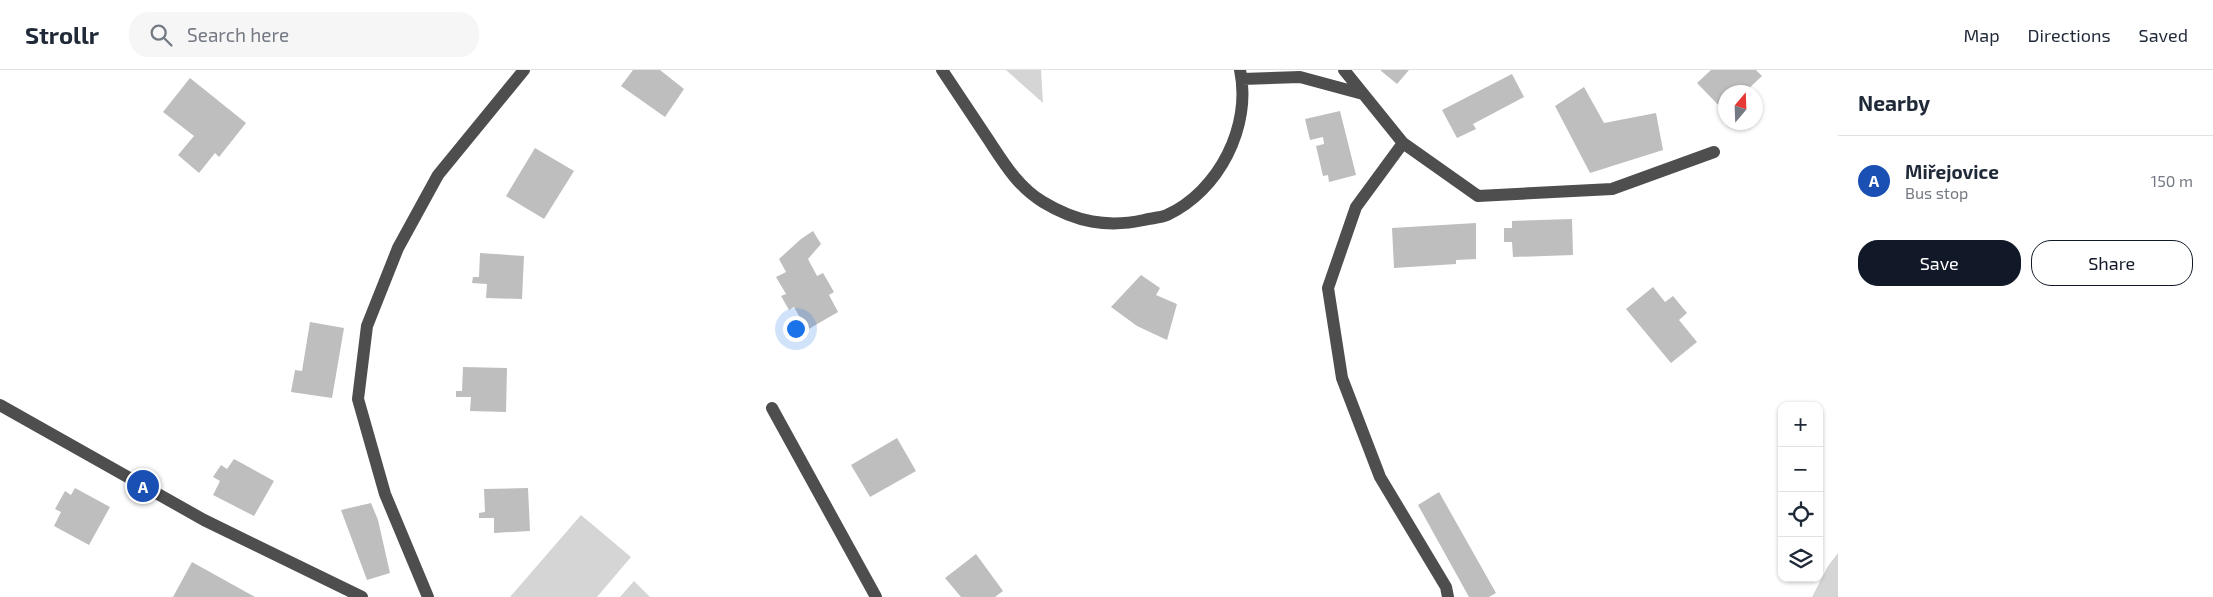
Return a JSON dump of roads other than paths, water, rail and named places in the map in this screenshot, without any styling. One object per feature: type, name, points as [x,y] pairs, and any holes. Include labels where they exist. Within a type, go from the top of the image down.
[{"type":"street","points":[[428,597],[385,494],[358,399],[367,326],[398,248],[438,175],[524,70]]},
{"type":"street","points":[[942,70],[1009,170],[1023,187],[1041,201],[1063,213],[1090,222],[1123,225],[1166,215],[1192,199],[1212,180],[1228,156],[1240,125],[1243,100],[1241,74],[1300,78],[1363,94]]},
{"type":"street","points":[[1344,70],[1403,144],[1478,196],[1612,189],[1714,152]]},
{"type":"street","points":[[1403,144],[1356,207],[1328,288],[1342,378],[1380,476],[1446,587],[1448,597]]},
{"type":"street","points":[[0,405],[204,520],[362,597]]},
{"type":"street","points":[[772,408],[876,597]]},
{"type":"place","name":"Miřejovice","points":[[143,486]]}]
